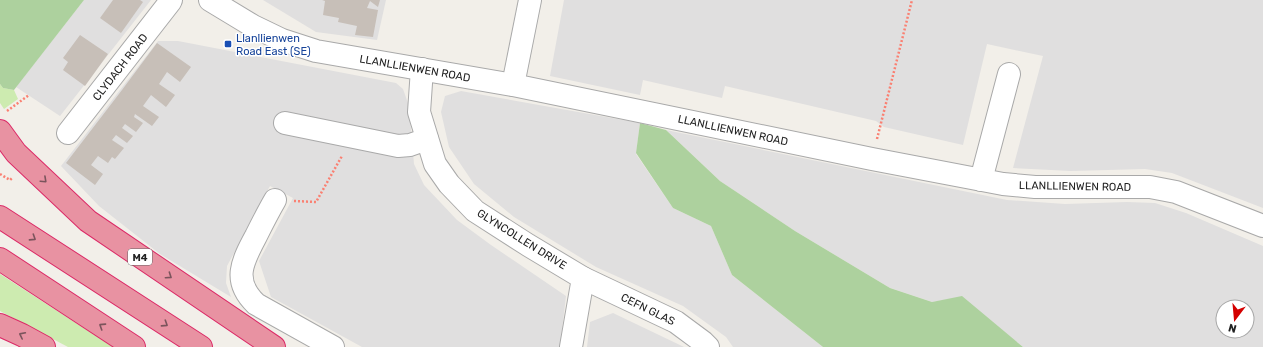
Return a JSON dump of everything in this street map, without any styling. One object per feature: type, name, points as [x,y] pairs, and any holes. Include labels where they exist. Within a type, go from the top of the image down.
[{"type":"highway","name":"M4","points":[[3,122],[16,153],[88,221],[274,347]]},
{"type":"highway","points":[[0,217],[201,347]]},
{"type":"highway","points":[[0,259],[134,347]]},
{"type":"highway","points":[[0,325],[22,334],[44,347]]},
{"type":"street","name":"CLYDACH ROAD","points":[[68,133],[171,0]]},
{"type":"street","name":"LLANLLIENWEN ROAD","points":[[210,0],[252,26],[282,40],[316,50],[513,85],[872,159],[1003,184],[1035,187],[1150,186],[1176,192],[1263,226]]},
{"type":"street","points":[[513,85],[530,0]]},
{"type":"street","name":"GLYNCOLLEN DRIVE","points":[[422,69],[419,112],[434,164],[449,184],[475,210],[528,245],[583,278]]},
{"type":"street","points":[[981,180],[1009,74]]},
{"type":"street","points":[[285,123],[398,146],[410,145],[427,139]]},
{"type":"street","points":[[275,200],[244,258],[242,272],[243,284],[248,296],[256,304],[333,347]]},
{"type":"street","points":[[571,347],[583,278]]},
{"type":"street","name":"CEFN GLAS","points":[[583,278],[676,322],[708,347]]},
{"type":"path","points":[[872,159],[912,0]]},
{"type":"path","points":[[3,122],[29,95]]},
{"type":"path","points":[[275,200],[316,202],[352,136]]},
{"type":"shaded area","points":[[84,0],[151,0],[60,116],[16,87]]},
{"type":"shaded area","points":[[263,0],[386,0],[377,40],[316,32]]},
{"type":"shaded area","points":[[564,0],[1263,0],[1263,208],[1172,173],[1145,169],[1071,171],[1013,168],[1043,56],[987,44],[963,145],[884,127],[876,121],[725,86],[722,98],[643,80],[640,95],[550,76]]},
{"type":"shaded area","points":[[158,41],[178,41],[396,83],[403,89],[409,106],[414,164],[424,185],[457,220],[566,296],[560,347],[362,347],[271,297],[259,261],[293,198],[270,186],[227,266],[226,283],[231,297],[160,254],[99,206],[61,166]]},
{"type":"shaded area","points":[[461,91],[640,123],[636,154],[673,208],[711,226],[732,275],[823,347],[733,347],[726,337],[683,306],[596,267],[514,217],[474,184],[449,147],[441,112],[445,96]]},
{"type":"shaded area","points":[[666,130],[1007,200],[1065,204],[1127,202],[1155,203],[1186,213],[1263,246],[1263,347],[1023,347],[962,297],[932,302],[890,288],[795,231],[720,181]]},
{"type":"shaded area","points":[[613,313],[684,347],[587,347],[590,322]]},
{"type":"green space","points":[[0,0],[84,0],[14,90],[3,88],[0,84]]},
{"type":"green space","points":[[0,84],[3,88],[14,90],[18,99],[4,109],[0,103]]},
{"type":"green space","points":[[640,123],[666,130],[720,181],[795,231],[890,288],[932,302],[962,296],[1023,347],[823,347],[732,275],[711,226],[673,208],[636,153]]},
{"type":"green space","points":[[0,274],[113,347],[68,347],[0,311]]},
{"type":"building","points":[[113,0],[140,0],[143,2],[121,33],[100,18]]},
{"type":"building","points":[[322,0],[380,0],[378,7],[370,1],[367,8],[378,10],[373,37],[355,35],[357,26],[338,22],[339,18],[323,15],[325,1]]},
{"type":"building","points":[[80,35],[108,54],[85,86],[63,70],[68,62],[63,58]]},
{"type":"building","points":[[157,43],[191,67],[180,82],[167,72],[159,84],[175,95],[166,107],[151,95],[143,106],[159,117],[152,126],[135,114],[134,117],[143,123],[136,132],[125,124],[122,128],[133,136],[127,143],[116,135],[112,140],[124,148],[115,159],[112,157],[108,163],[98,156],[91,165],[103,174],[95,185],[66,163]]},
{"type":"place","name":"Llanllienwen Road East (SE)","points":[[228,44]]}]
